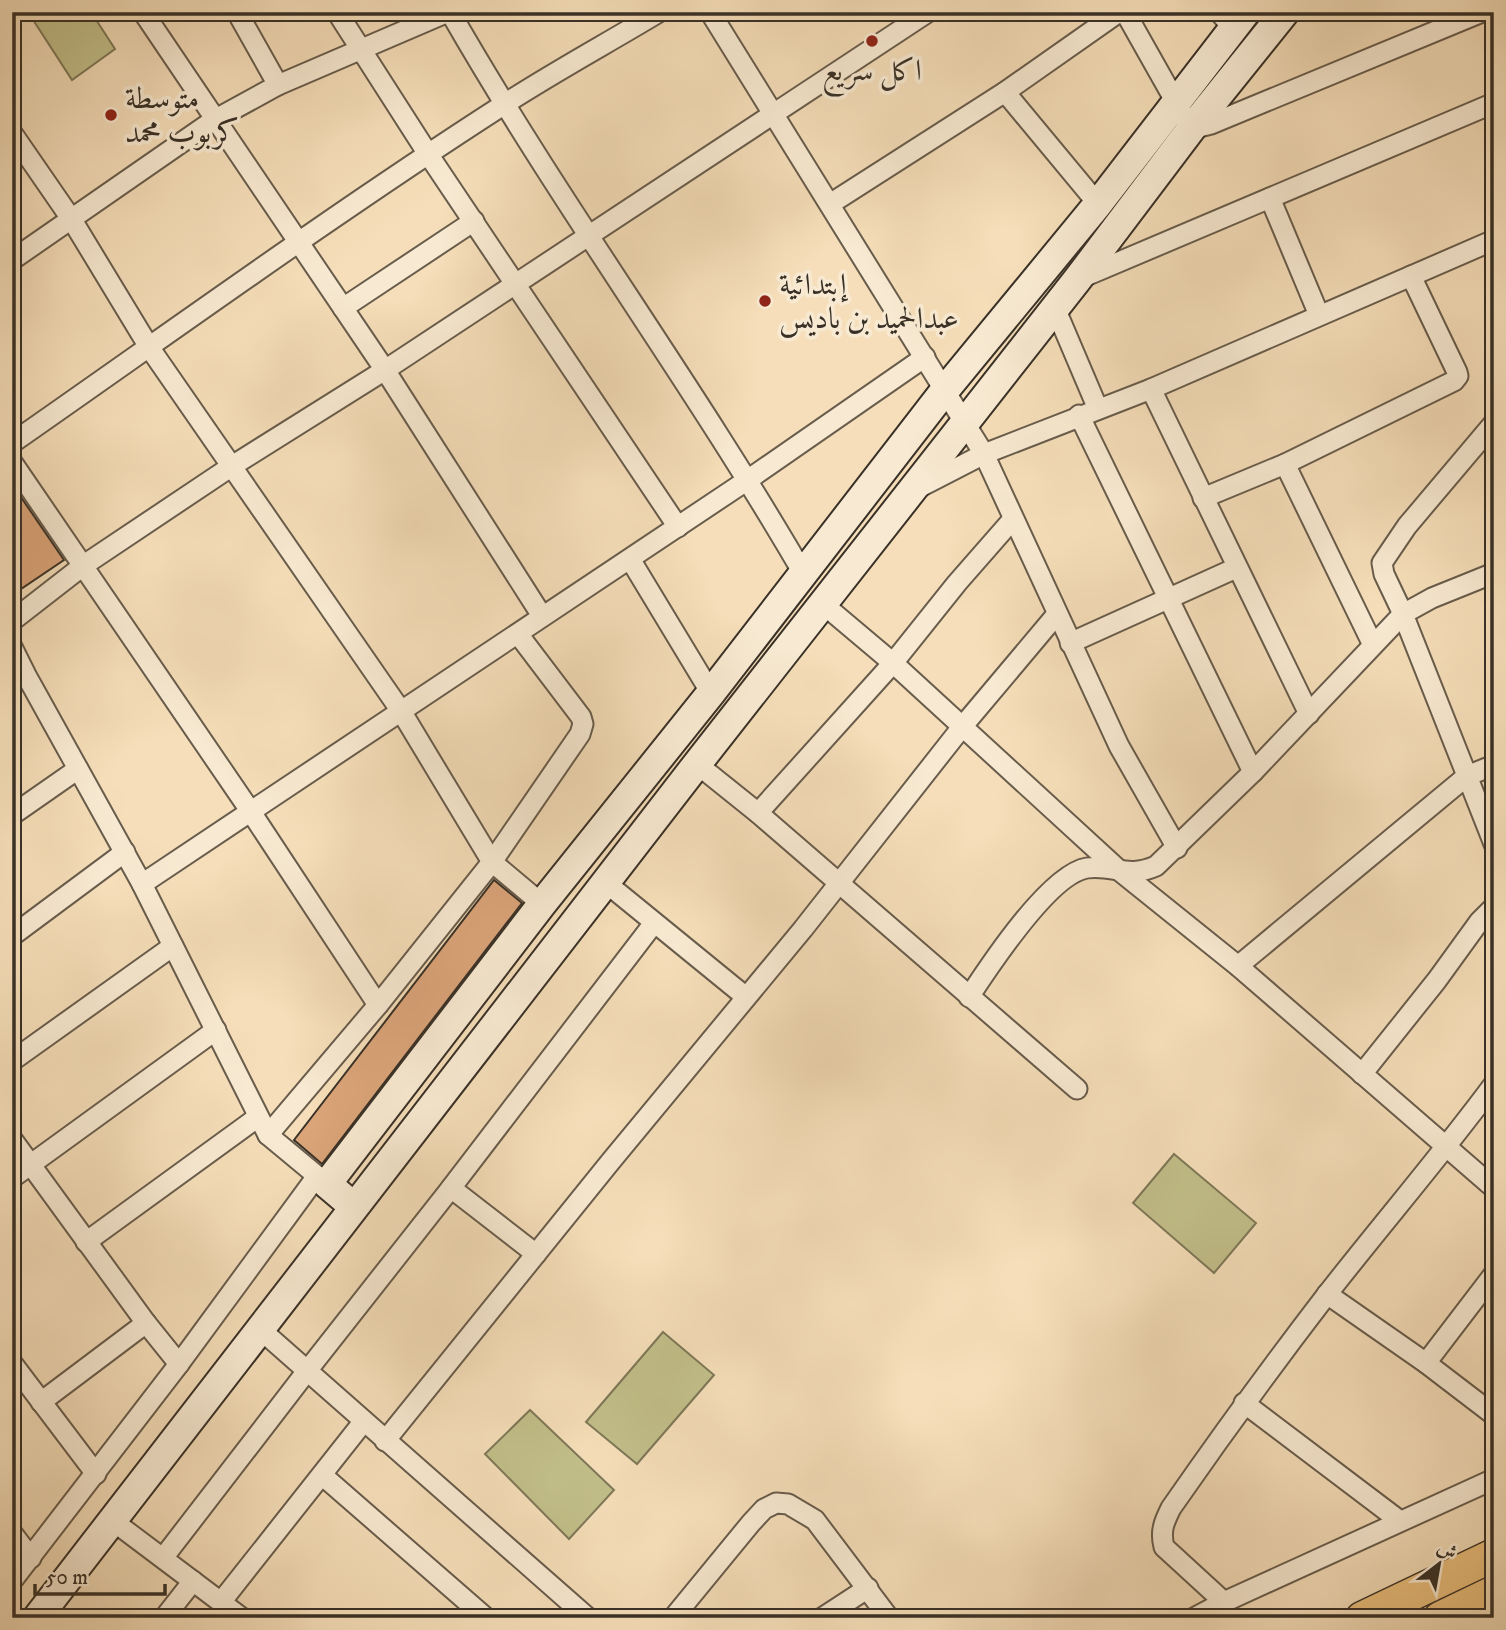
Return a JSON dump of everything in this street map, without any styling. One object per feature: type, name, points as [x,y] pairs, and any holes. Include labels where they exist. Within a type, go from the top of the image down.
[{"type":"main road","points":[[37,1618],[261,1330],[353,1206],[1077,280],[1191,129],[1285,12]]},
{"type":"main road","points":[[353,1206],[322,1180],[711,693],[945,390],[1098,204],[1175,103],[1233,18]]},
{"type":"main road","points":[[1362,1618],[1494,1555]]},
{"type":"main road","points":[[1440,1618],[1494,1592]]},
{"type":"street","points":[[143,12],[385,370],[542,616]]},
{"type":"street","points":[[237,12],[278,85]]},
{"type":"street","points":[[337,12],[428,154],[678,527]]},
{"type":"street","points":[[12,260],[214,120],[278,85],[449,12],[503,105],[749,480],[803,573]]},
{"type":"street","points":[[12,443],[298,241],[428,154],[503,105],[659,12]]},
{"type":"street","points":[[710,12],[984,454],[1119,746],[1177,848]]},
{"type":"street","points":[[12,621],[84,565],[232,466],[385,370],[774,115],[898,21],[928,12]]},
{"type":"street","points":[[830,204],[1005,92],[1119,12]]},
{"type":"street","points":[[1125,12],[1191,129],[1211,124],[1482,12]]},
{"type":"street","points":[[1005,92],[1098,204]]},
{"type":"street","points":[[1077,280],[1494,103]]},
{"type":"street","points":[[12,133],[72,220],[149,347],[401,711],[492,862],[542,905]]},
{"type":"street","points":[[1270,198],[1319,315]]},
{"type":"street","points":[[343,308],[474,221]]},
{"type":"street","points":[[911,491],[984,454],[1151,389],[1494,240]]},
{"type":"street","points":[[1203,498],[1285,464],[1457,379],[1457,372],[1411,276]]},
{"type":"street","points":[[1055,308],[1098,408]]},
{"type":"street","points":[[142,884],[749,480],[925,357]]},
{"type":"street","points":[[1151,389],[1308,714]]},
{"type":"street","points":[[1079,415],[1253,772]]},
{"type":"street","points":[[1494,423],[1407,526],[1386,556],[1382,568],[1403,614],[1494,844]]},
{"type":"street","points":[[12,462],[251,812],[378,1005]]},
{"type":"street","points":[[1285,464],[1373,645]]},
{"type":"street","points":[[758,813],[892,663],[1013,519]]},
{"type":"street","points":[[630,559],[711,693]]},
{"type":"street","points":[[1070,643],[1236,568]]},
{"type":"street","points":[[969,997],[994,960],[1056,885],[1087,868],[1142,872],[1156,866],[1253,772],[1403,614],[1432,598],[1494,572]]},
{"type":"street","points":[[823,604],[892,663],[1121,872],[1238,966],[1494,1188]]},
{"type":"street","points":[[385,1441],[839,884],[962,727],[1057,614]]},
{"type":"street","points":[[268,1135],[378,1005],[492,862],[580,734],[583,724],[576,708],[518,634]]},
{"type":"street","points":[[12,647],[142,884],[268,1135],[322,1180],[12,1581]]},
{"type":"street","points":[[697,764],[758,813],[1077,1089]]},
{"type":"street","points":[[1238,966],[1467,776],[1494,765]]},
{"type":"street","points":[[12,815],[78,769]]},
{"type":"street","points":[[12,936],[125,852]]},
{"type":"street","points":[[605,882],[746,997]]},
{"type":"street","points":[[1362,1074],[1479,922],[1494,907]]},
{"type":"street","points":[[163,1558],[548,1065],[654,923]]},
{"type":"street","points":[[16,1050],[173,946]]},
{"type":"street","points":[[12,1178],[216,1030]]},
{"type":"street","points":[[1224,1601],[1164,1547],[1161,1536],[1171,1507],[1244,1403],[1327,1294],[1446,1148],[1494,1084]]},
{"type":"street","points":[[86,1242],[258,1117]]},
{"type":"street","points":[[12,1139],[179,1364]]},
{"type":"street","points":[[451,1188],[536,1254]]},
{"type":"street","points":[[1426,1363],[1494,1274]]},
{"type":"street","points":[[1327,1294],[1426,1363],[1494,1415]]},
{"type":"street","points":[[41,1402],[146,1323]]},
{"type":"street","points":[[261,1330],[588,1618]]},
{"type":"street","points":[[12,1363],[96,1475]]},
{"type":"street","points":[[1244,1403],[1400,1521]]},
{"type":"street","points":[[221,1602],[364,1421]]},
{"type":"street","points":[[322,1475],[486,1618]]},
{"type":"street","points":[[1194,1618],[1224,1601],[1494,1479]]},
{"type":"street","points":[[673,1618],[751,1523],[764,1509],[776,1503],[788,1504],[816,1520],[888,1618]]},
{"type":"street","points":[[113,1521],[242,1618]]},
{"type":"street","points":[[12,1533],[31,1558]]},
{"type":"street","points":[[164,1618],[193,1581]]},
{"type":"street","points":[[822,1618],[868,1588]]},
{"type":"shaded area","points":[[28,12],[91,12],[115,49],[72,80]]},
{"type":"shaded area","points":[[1174,1154],[1256,1223],[1214,1273],[1133,1203]]},
{"type":"shaded area","points":[[663,1332],[714,1375],[637,1464],[586,1422]]},
{"type":"shaded area","points":[[530,1410],[614,1490],[569,1539],[485,1454]]},
{"type":"building","points":[[12,484],[64,560],[12,595]]},
{"type":"building","points":[[494,880],[522,903],[322,1164],[294,1140]]},
{"type":"place","name":"اكل سريع","points":[[872,41]]},
{"type":"place","name":"متوسطة كربوب محمد","points":[[111,115]]},
{"type":"place","name":"إبتدائية عبدالحميد بن باديس","points":[[765,301]]}]
